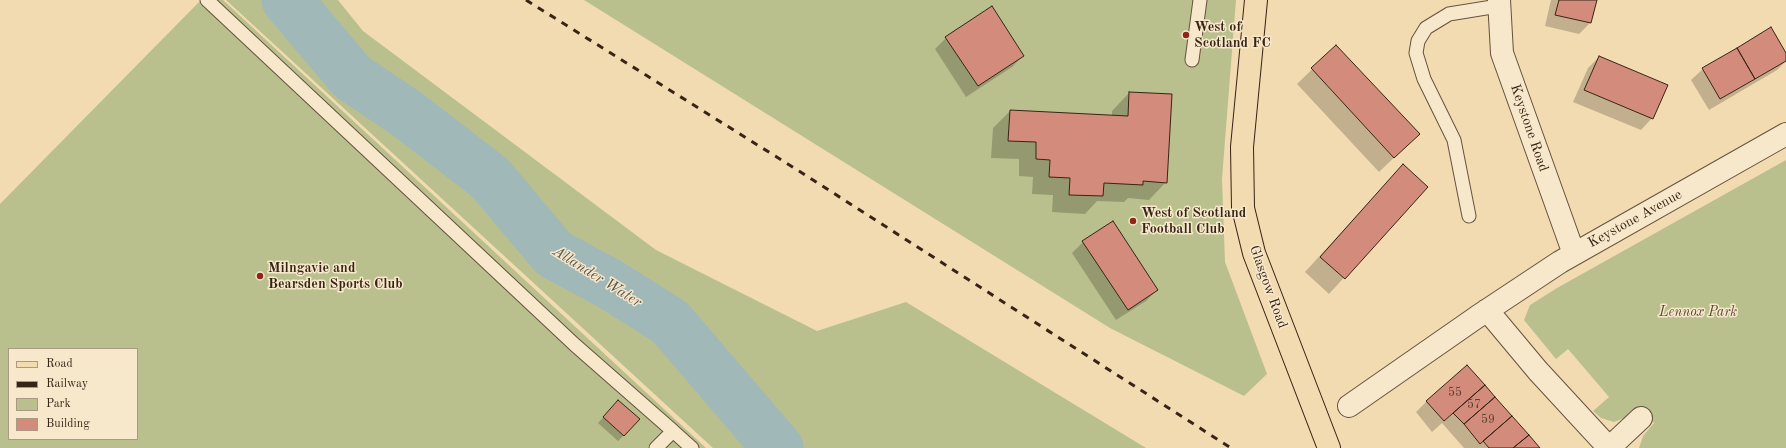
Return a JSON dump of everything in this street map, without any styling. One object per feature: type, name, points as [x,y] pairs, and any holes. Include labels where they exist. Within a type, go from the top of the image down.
[{"type":"main road","name":"Glasgow Road","points":[[1256,0],[1242,146],[1243,208],[1254,253],[1330,448]]},
{"type":"street","name":"Keystone Road","points":[[1499,3],[1502,53],[1574,254]]},
{"type":"street","name":"Keystone Avenue","points":[[1349,406],[1487,310],[1574,254],[1786,134]]},
{"type":"street","points":[[1487,310],[1538,371],[1609,448],[1641,418]]},
{"type":"lane","points":[[207,0],[575,345],[692,448]]},
{"type":"lane","points":[[1192,60],[1200,0]]},
{"type":"lane","points":[[1469,216],[1454,140],[1424,79],[1416,53],[1418,41],[1426,28],[1449,14],[1499,3]]},
{"type":"lane","points":[[656,448],[673,431]]},
{"type":"green space","name":"Milngavie and Bearsden Sports Club","points":[[201,0],[223,0],[706,448],[0,448],[0,204]]},
{"type":"green space","points":[[226,0],[338,0],[363,31],[656,250],[817,331],[906,302],[1146,448],[713,448]]},
{"type":"green space","points":[[584,0],[1236,0],[1222,179],[1225,262],[1267,374],[1244,396],[1110,328]]},
{"type":"green space","name":"Lennox Park","points":[[1786,160],[1786,448],[1639,448],[1643,436],[1654,423],[1639,406],[1627,417],[1614,422],[1601,418],[1593,411],[1609,397],[1568,349],[1556,359],[1524,320],[1530,305],[1557,288]]},
{"type":"building","points":[[1559,0],[1597,0],[1591,23],[1555,15]]},
{"type":"building","points":[[992,6],[1024,56],[978,86],[945,37]]},
{"type":"building","points":[[1771,27],[1786,53],[1786,61],[1755,79],[1737,48]]},
{"type":"building","points":[[1336,45],[1420,134],[1394,158],[1311,68]]},
{"type":"building","points":[[1737,48],[1755,79],[1720,99],[1702,68]]},
{"type":"building","points":[[1599,56],[1668,85],[1653,119],[1584,90]]},
{"type":"building","points":[[1129,92],[1172,94],[1167,183],[1143,181],[1143,185],[1104,183],[1103,196],[1069,195],[1070,178],[1049,177],[1050,160],[1036,159],[1036,142],[1008,141],[1010,110],[1128,116]]},
{"type":"building","points":[[1403,164],[1428,187],[1345,279],[1320,257]]},
{"type":"building","points":[[1113,221],[1158,290],[1128,310],[1082,241]]},
{"type":"building","points":[[1467,365],[1485,385],[1444,421],[1426,401]]},
{"type":"building","points":[[1485,385],[1495,397],[1464,424],[1453,413]]},
{"type":"building","points":[[1495,397],[1512,416],[1480,444],[1464,424]]},
{"type":"building","points":[[618,400],[640,419],[624,436],[603,417]]},
{"type":"building","points":[[1512,416],[1529,435],[1513,448],[1489,448],[1483,441]]},
{"type":"building","points":[[1529,435],[1540,448],[1513,448]]},
{"type":"waterway","name":"Allander Water","points":[[287,0],[352,77],[407,114],[490,178],[554,254],[608,283],[670,322],[778,448]]},
{"type":"railway","points":[[526,0],[799,171],[1231,448]]},
{"type":"place","name":"West of Scotland FC","points":[[1186,35]]},
{"type":"place","name":"West of Scotland Football Club","points":[[1133,221]]},
{"type":"place","name":"Milngavie and Bearsden Sports Club","points":[[260,276]]}]
